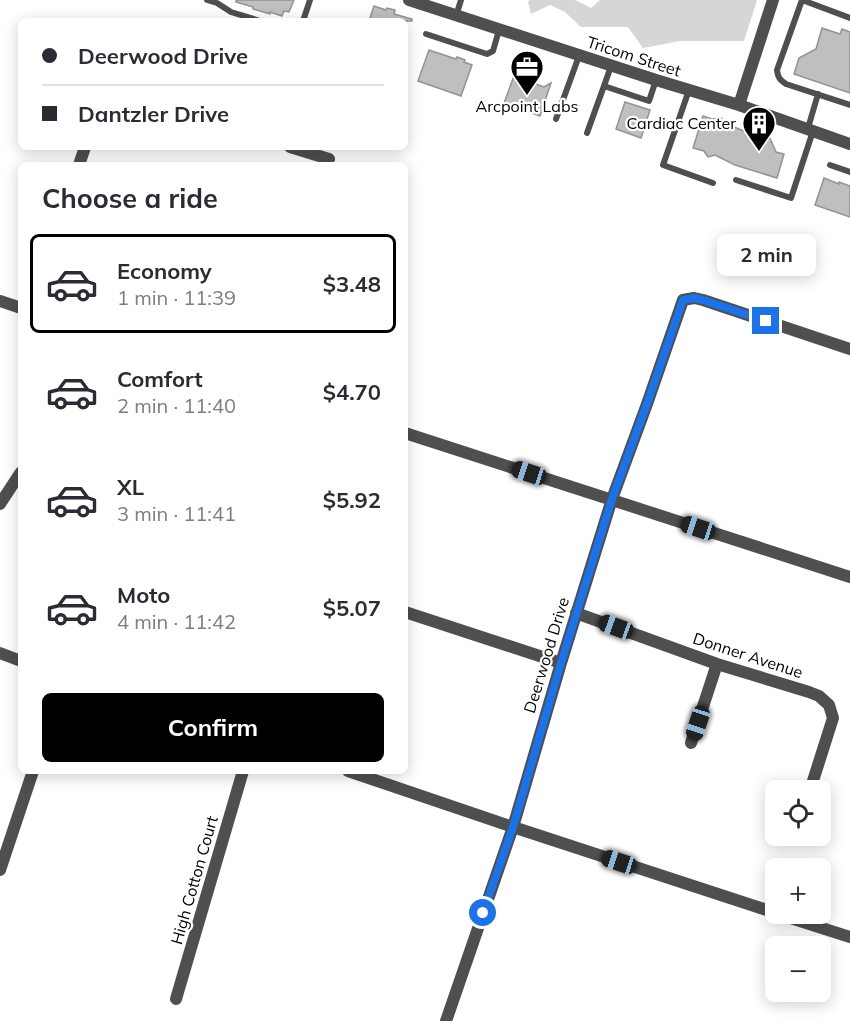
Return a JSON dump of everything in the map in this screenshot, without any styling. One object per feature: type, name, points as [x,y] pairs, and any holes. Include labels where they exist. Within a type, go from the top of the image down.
[{"type":"street","name":"Tricom Street","points":[[409,0],[579,56],[740,105],[850,144]]},
{"type":"street","points":[[740,105],[774,0]]},
{"type":"street","points":[[300,150],[329,159]]},
{"type":"street","name":"Deerwood Drive","points":[[446,1021],[513,827],[612,499],[683,300],[694,298],[703,300],[850,349]]},
{"type":"street","points":[[0,301],[18,307]]},
{"type":"street","points":[[408,434],[850,577]]},
{"type":"street","points":[[0,504],[18,477]]},
{"type":"street","points":[[408,613],[561,663]]},
{"type":"street","name":"Donner Avenue","points":[[576,613],[717,664],[819,696],[830,705],[833,718],[813,780]]},
{"type":"street","points":[[0,654],[18,660]]},
{"type":"street","points":[[691,743],[717,664]]},
{"type":"street","points":[[0,870],[32,774]]},
{"type":"street","name":"High Cotton Court","points":[[176,999],[242,774]]},
{"type":"street","points":[[357,774],[765,909]]},
{"type":"street","points":[[810,924],[850,937]]},
{"type":"lane","points":[[207,0],[218,1],[231,12],[250,18]]},
{"type":"lane","points":[[304,18],[310,0]]},
{"type":"lane","points":[[456,16],[461,0]]},
{"type":"lane","points":[[850,18],[802,0],[777,70],[777,76],[786,84],[850,105]]},
{"type":"lane","points":[[426,34],[487,54],[493,51],[499,30]]},
{"type":"lane","points":[[556,119],[579,56]]},
{"type":"lane","points":[[587,133],[611,66]]},
{"type":"lane","points":[[604,86],[649,101],[656,80]]},
{"type":"lane","points":[[689,90],[663,165],[713,183]]},
{"type":"lane","points":[[736,180],[791,198],[811,129],[818,94]]},
{"type":"lane","points":[[830,165],[850,172]]},
{"type":"shaded area","points":[[530,0],[575,0],[591,8],[600,0],[757,0],[744,41],[680,41],[643,48],[628,27],[581,27],[565,12],[550,5],[531,14],[528,2]]},
{"type":"building","points":[[236,0],[294,0],[289,12],[284,11],[282,16],[253,9]]},
{"type":"building","points":[[374,6],[395,10],[394,14],[412,19],[412,21],[408,21],[408,18],[370,18]]},
{"type":"building","points":[[822,28],[840,34],[842,29],[850,32],[850,93],[794,74],[799,58],[816,49]]},
{"type":"building","points":[[429,50],[456,59],[457,57],[472,65],[461,96],[418,81]]},
{"type":"building","name":"Arcpoint Labs","points":[[514,76],[544,87],[551,83],[540,116],[504,103]]},
{"type":"building","points":[[625,102],[650,110],[641,138],[616,129]]},
{"type":"building","points":[[703,116],[712,119],[721,118],[727,124],[746,132],[748,124],[771,131],[769,136],[776,152],[784,154],[777,178],[735,165],[715,155],[708,157],[704,151],[693,148]]},
{"type":"building","points":[[824,178],[850,186],[850,217],[815,205]]},
{"type":"place","name":"Arcpoint Labs","points":[[527,96]]},
{"type":"place","name":"Cardiac Center","points":[[759,152]]},
{"type":"route","points":[[483,913],[513,827],[612,499],[683,300],[694,298],[703,300],[766,321]]}]
